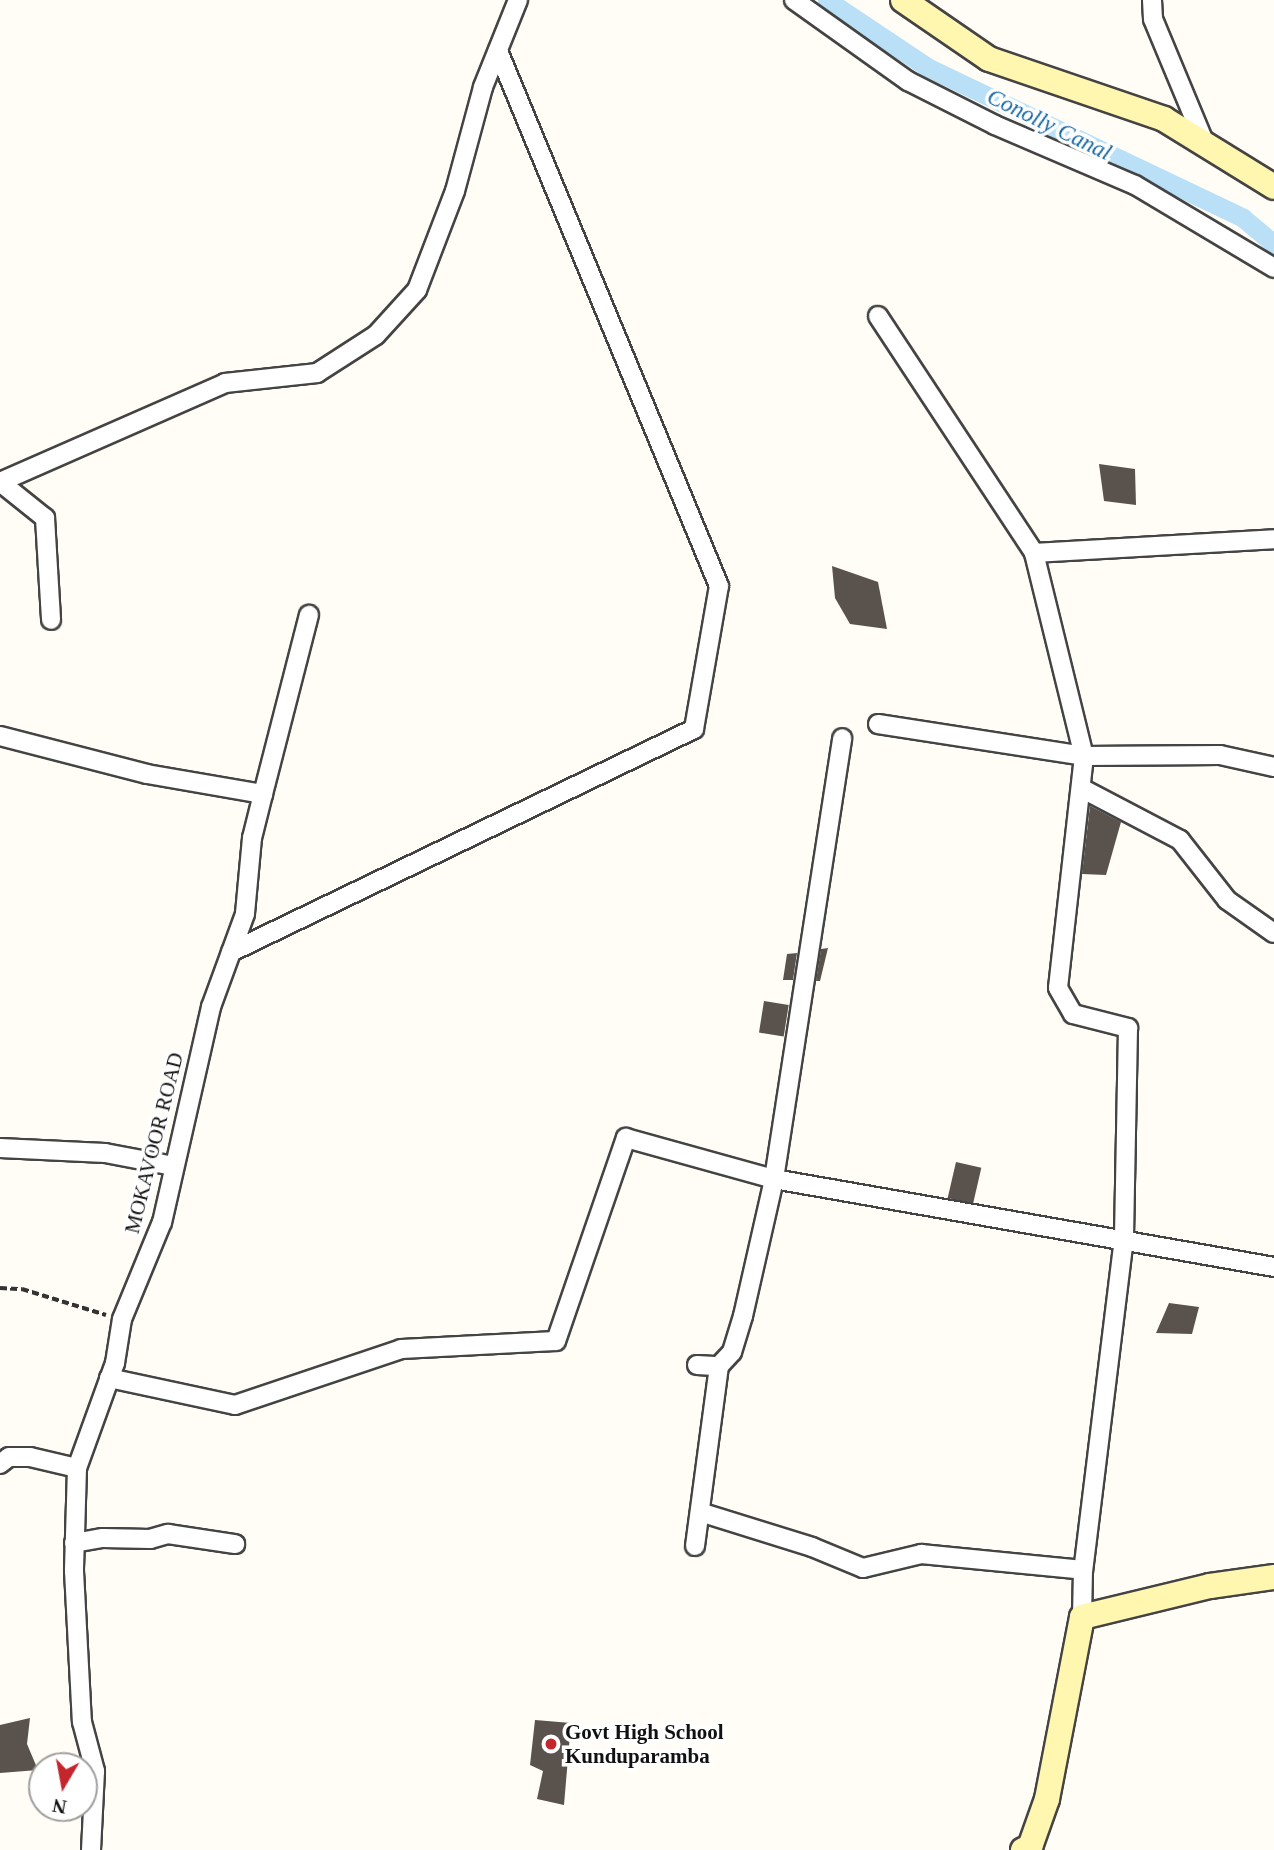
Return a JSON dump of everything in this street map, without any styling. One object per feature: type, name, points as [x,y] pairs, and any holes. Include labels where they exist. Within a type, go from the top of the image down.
[{"type":"main road","points":[[903,0],[989,59],[1164,119],[1274,187]]},
{"type":"main road","points":[[1028,1849],[1047,1799],[1082,1617],[1210,1586],[1274,1577]]},
{"type":"street","points":[[51,620],[45,518],[0,482],[225,383],[317,373],[376,335],[417,290],[455,191],[483,88],[518,0]]},
{"type":"street","points":[[794,0],[908,81],[1168,202],[1274,268]]},
{"type":"street","points":[[1152,0],[1153,19],[1205,144]]},
{"type":"street","points":[[231,952],[694,729],[719,586],[498,51]]},
{"type":"street","points":[[878,316],[1034,554],[1084,756],[1058,988],[1073,1014],[1128,1028],[1124,1238],[1083,1570],[1082,1617]]},
{"type":"street","points":[[1034,554],[1274,539]]},
{"type":"street","name":"MOKAVOOR ROAD","points":[[91,1850],[95,1771],[82,1722],[75,1543],[77,1468],[108,1378],[122,1320],[162,1222],[211,1007],[245,914],[252,838],[309,615]]},
{"type":"street","points":[[878,724],[1084,756],[1220,755],[1274,767]]},
{"type":"street","points":[[1,732],[147,774],[263,794]]},
{"type":"street","points":[[695,1546],[703,1513],[719,1366],[732,1352],[743,1316],[774,1179],[842,738]]},
{"type":"street","points":[[1081,788],[1180,840],[1227,900],[1274,933]]},
{"type":"street","points":[[108,1378],[235,1405],[401,1349],[556,1340],[626,1138],[774,1179],[1124,1238],[1274,1267]]},
{"type":"street","points":[[0,1148],[105,1153],[173,1166]]},
{"type":"street","points":[[697,1365],[719,1366]]},
{"type":"street","points":[[0,1464],[9,1457],[30,1457],[77,1468]]},
{"type":"street","points":[[703,1513],[812,1547],[863,1568],[921,1554],[1083,1570]]},
{"type":"street","points":[[75,1543],[103,1538],[150,1539],[168,1534],[235,1544]]},
{"type":"path","points":[[0,1288],[22,1289],[122,1320]]},
{"type":"building","points":[[1099,464],[1135,469],[1136,505],[1104,501]]},
{"type":"building","points":[[832,566],[878,582],[887,629],[850,624],[835,598]]},
{"type":"building","points":[[1090,806],[1121,822],[1106,875],[1082,874]]},
{"type":"building","points":[[828,948],[820,981],[816,981],[821,949]]},
{"type":"building","points":[[797,953],[793,980],[783,980],[787,954]]},
{"type":"building","points":[[764,1001],[789,1005],[784,1037],[759,1033]]},
{"type":"building","points":[[956,1162],[981,1168],[973,1204],[948,1198]]},
{"type":"building","points":[[1169,1303],[1199,1307],[1192,1334],[1156,1333]]},
{"type":"building","points":[[30,1718],[28,1771],[0,1773],[0,1725]]},
{"type":"building","name":"Govt High School Kunduparamba","points":[[535,1720],[571,1723],[564,1805],[537,1799],[543,1771],[530,1765]]},
{"type":"waterway","name":"Conolly Canal","points":[[827,0],[927,67],[1243,218],[1274,244]]},
{"type":"place","name":"Govt High School Kunduparamba","points":[[551,1744]]}]
